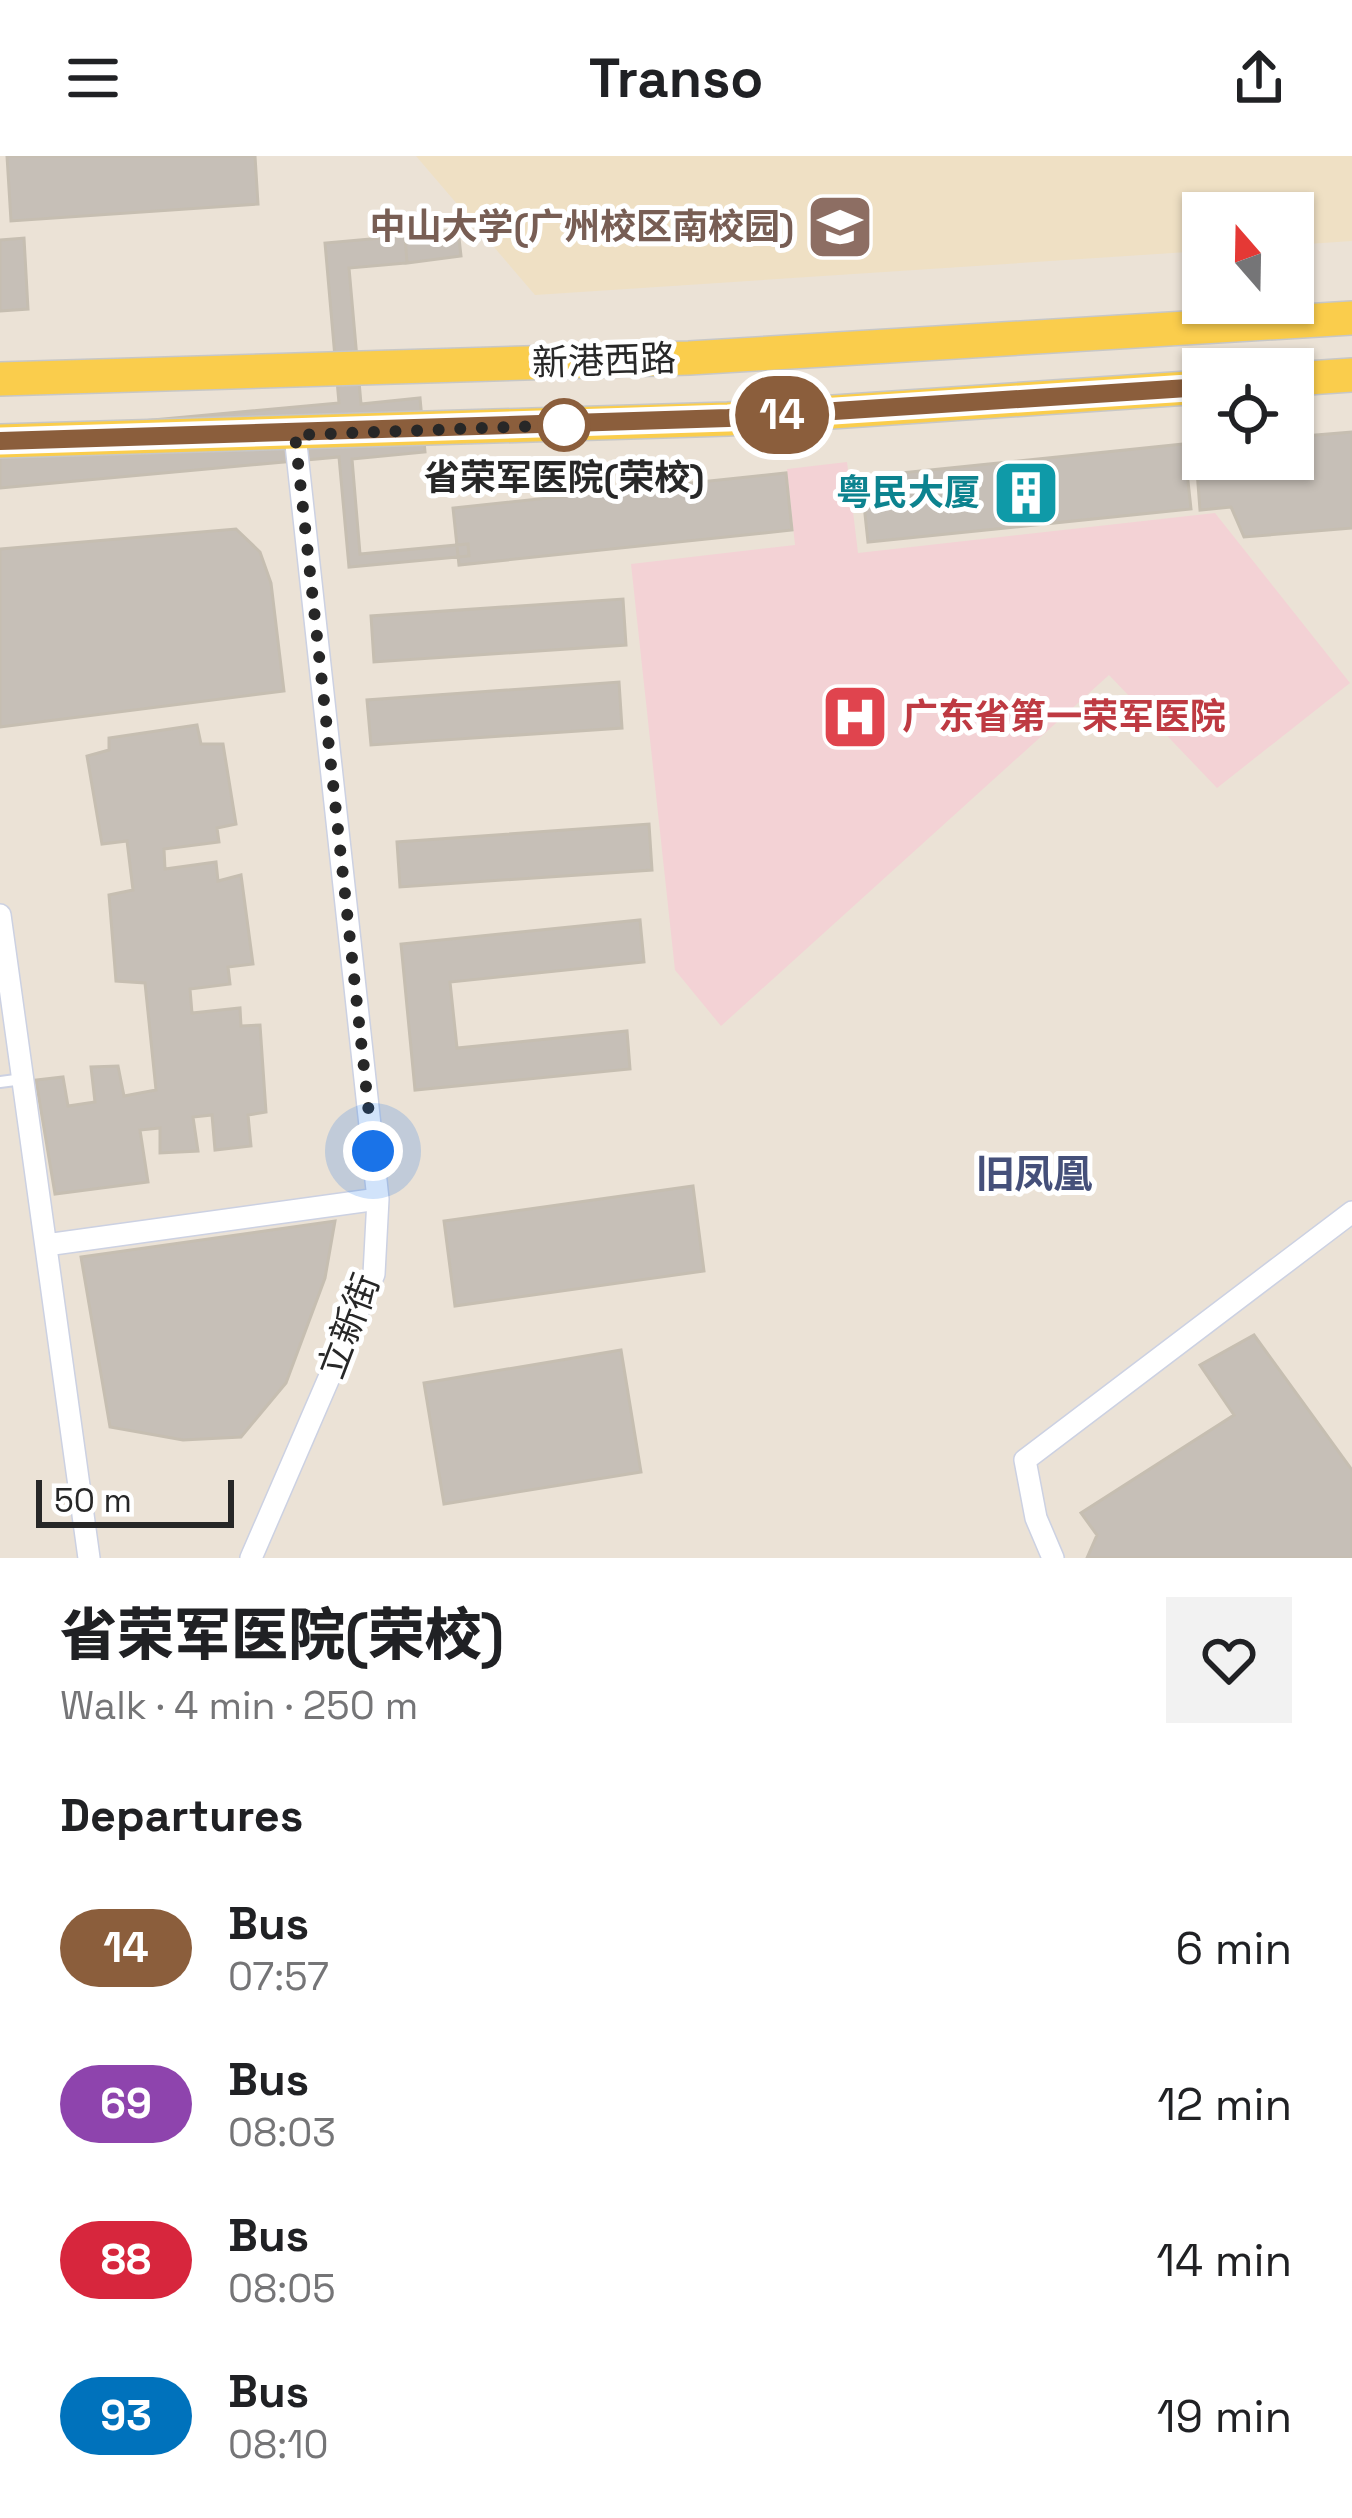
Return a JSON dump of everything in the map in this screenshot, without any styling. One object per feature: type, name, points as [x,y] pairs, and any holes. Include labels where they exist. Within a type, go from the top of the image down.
[{"type":"main road","name":"新港西路","points":[[0,380],[689,358],[1352,318]]},
{"type":"main road","points":[[1314,378],[1352,375]]},
{"type":"main road","name":"新港西路","points":[[0,441],[751,417],[1182,388]]},
{"type":"street","name":"立新街","points":[[251,1558],[374,1274],[378,1199],[295,435]]},
{"type":"street","points":[[0,915],[11,1080],[46,1245],[88,1558]]},
{"type":"street","points":[[46,1245],[378,1199]]},
{"type":"street","points":[[1053,1558],[1036,1518],[1025,1460],[1352,1212]]},
{"type":"shaded area","name":"中山大学(广州校区南校园)","points":[[416,156],[1352,156],[1352,241],[1314,244],[1314,192],[1182,192],[1182,252],[535,295]]},
{"type":"shaded area","name":"广东省第一荣军医院","points":[[847,462],[858,553],[1215,513],[1350,683],[1217,788],[1109,675],[721,1026],[675,970],[631,564],[795,545],[787,469]]},
{"type":"building","points":[[7,156],[255,156],[258,204],[11,221]]},
{"type":"building","points":[[458,229],[461,256],[407,263],[405,236]]},
{"type":"building","points":[[405,236],[407,263],[349,268],[361,404],[420,398],[425,452],[352,459],[360,554],[468,544],[469,556],[349,567],[339,457],[0,488],[0,434],[339,403],[325,243]]},
{"type":"building","points":[[24,238],[28,309],[0,311],[0,240]]},
{"type":"building","points":[[1352,432],[1352,528],[1244,537],[1231,507],[1200,510],[1198,480],[1314,480],[1314,435]]},
{"type":"building","name":"粤民大厦","points":[[1182,444],[1182,480],[1188,480],[1191,509],[868,542],[861,477]]},
{"type":"building","points":[[786,473],[792,530],[459,565],[453,508]]},
{"type":"building","points":[[236,529],[260,552],[271,583],[284,691],[0,727],[0,549]]},
{"type":"building","points":[[623,599],[626,645],[374,662],[371,616]]},
{"type":"building","points":[[619,682],[622,728],[371,745],[367,700]]},
{"type":"building","points":[[197,725],[201,744],[223,744],[236,824],[217,828],[219,842],[164,849],[165,869],[216,862],[218,881],[241,875],[253,964],[228,967],[230,984],[190,989],[192,1013],[240,1008],[241,1026],[260,1025],[266,1112],[248,1115],[251,1146],[215,1150],[212,1115],[193,1117],[198,1151],[160,1153],[160,1128],[140,1130],[148,1182],[55,1194],[36,1080],[63,1077],[68,1106],[95,1102],[91,1067],[118,1066],[124,1096],[156,1090],[145,983],[116,981],[109,895],[133,890],[127,841],[102,844],[87,756],[109,750],[109,738]]},
{"type":"building","points":[[649,824],[652,870],[400,887],[397,842]]},
{"type":"building","points":[[640,920],[644,962],[450,982],[457,1048],[627,1031],[630,1069],[415,1090],[401,944]]},
{"type":"building","points":[[693,1186],[704,1271],[455,1306],[444,1221]]},
{"type":"building","points":[[335,1221],[325,1278],[286,1383],[241,1437],[183,1440],[110,1427],[81,1257]]},
{"type":"building","points":[[1254,1335],[1352,1470],[1352,1558],[1087,1558],[1097,1535],[1081,1513],[1234,1415],[1200,1365]]},
{"type":"building","points":[[621,1350],[641,1472],[444,1504],[424,1383]]},
{"type":"bus line","name":"14","points":[[0,441],[728,418],[1182,389]]},
{"type":"place","name":"中山大学(广州校区南校园)","points":[[840,227]]},
{"type":"place","name":"省荣军医院(荣校)","points":[[564,425]]},
{"type":"place","name":"粤民大厦","points":[[1026,493]]},
{"type":"place","name":"广东省第一荣军医院","points":[[855,717]]},
{"type":"district","name":"旧凤凰","points":[[1034,1174]]},
{"type":"route","points":[[373,1151],[295,435],[564,425]]}]
